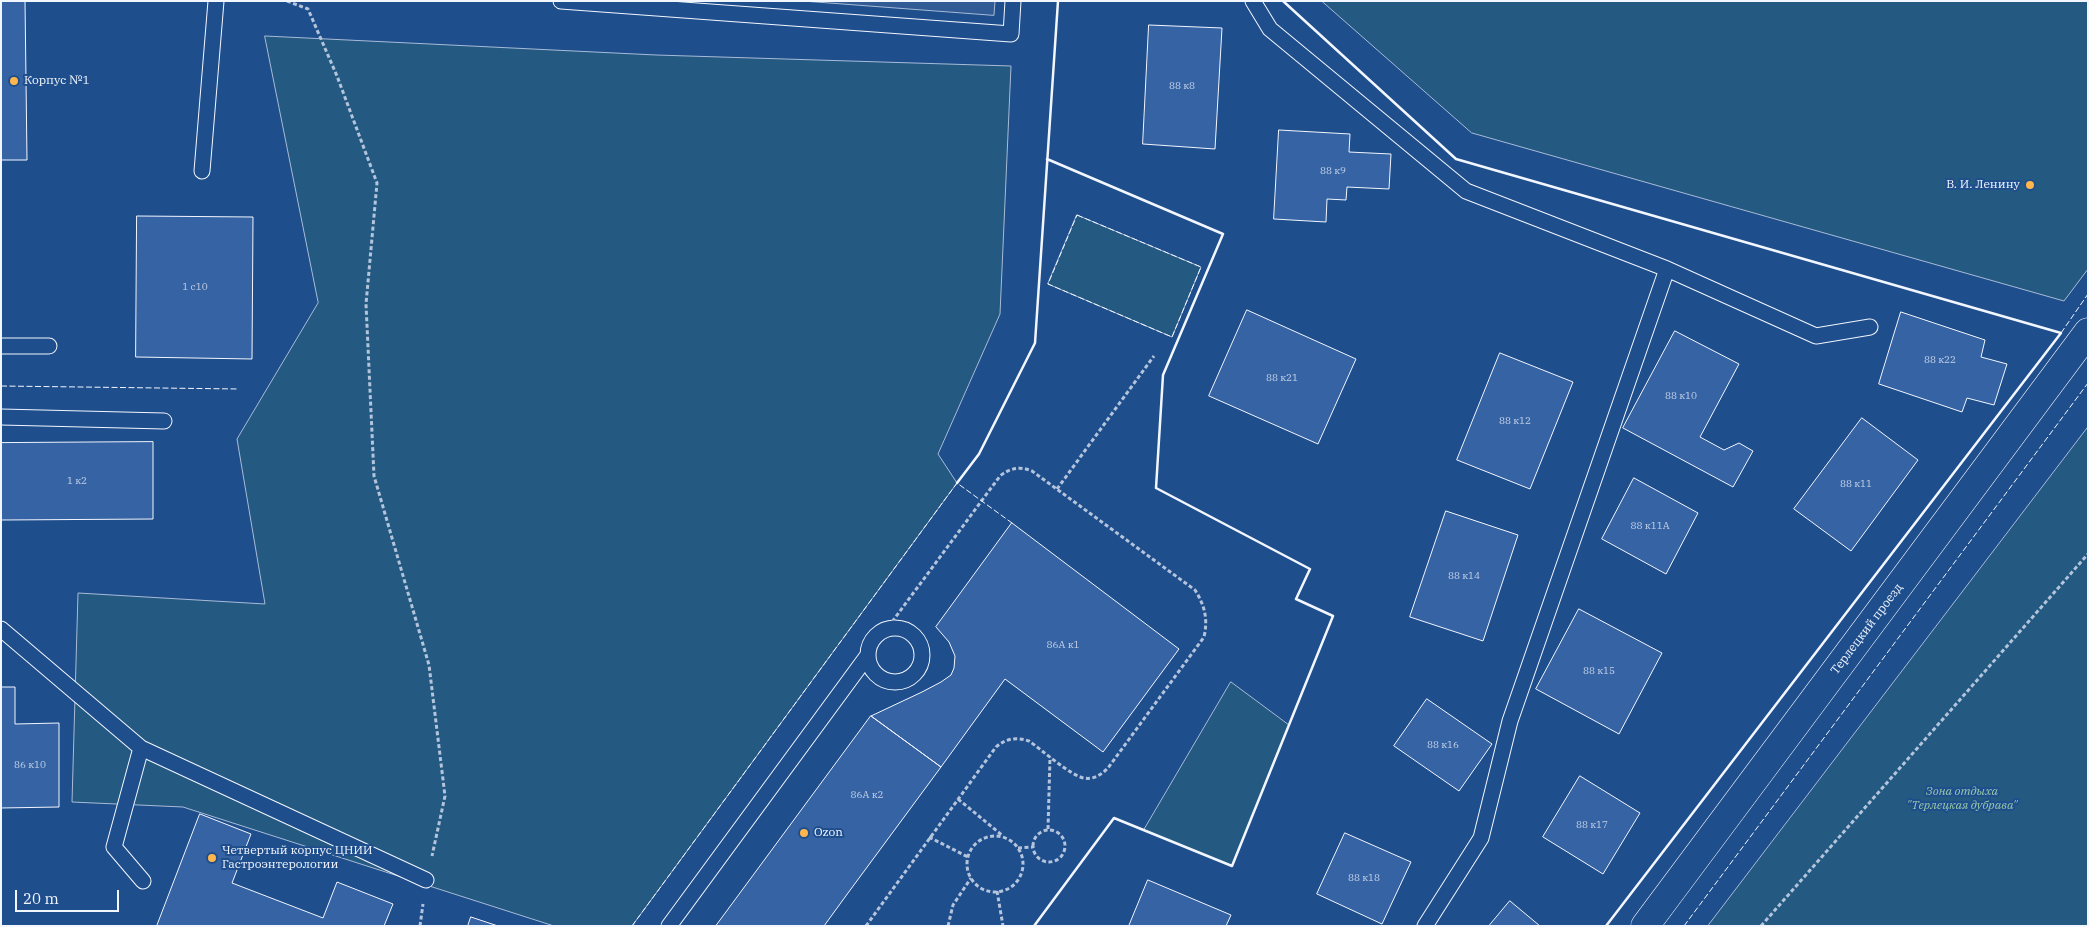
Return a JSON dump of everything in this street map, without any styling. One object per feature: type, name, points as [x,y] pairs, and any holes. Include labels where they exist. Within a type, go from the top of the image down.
[{"type":"street","name":"Терлецкий проезд","points":[[1645,926],[2088,332]]},
{"type":"lane","points":[[202,171],[216,1]]},
{"type":"lane","points":[[561,1],[1011,34],[1013,1]]},
{"type":"lane","points":[[1253,1],[1270,29],[1466,191],[1667,269],[1816,336],[1870,326]]},
{"type":"lane","points":[[1424,926],[1481,838],[1510,721],[1667,269]]},
{"type":"lane","points":[[1,346],[49,346]]},
{"type":"lane","points":[[1,418],[164,421]]},
{"type":"lane","points":[[669,926],[868,655],[873,640],[886,630],[896,628],[904,630],[918,641],[922,649],[922,659],[914,675],[898,682],[881,678],[870,664],[868,655]]},
{"type":"lane","points":[[1,629],[141,748],[426,880]]},
{"type":"lane","points":[[141,748],[114,847],[143,882]]},
{"type":"path","points":[[287,1],[308,9],[337,76],[377,183],[366,304],[374,476],[429,665],[445,796],[426,880]]},
{"type":"path","points":[[1057,488],[1154,356]]},
{"type":"path","points":[[866,926],[996,747],[1002,742],[1015,738],[1022,739],[1029,741],[1076,775],[1085,778],[1101,775],[1204,637],[1207,625],[1203,602],[1195,590],[1057,488],[1026,468],[1011,469],[1000,476],[886,630]]},
{"type":"path","points":[[1761,926],[2088,554]]},
{"type":"path","points":[[1048,830],[1050,756]]},
{"type":"path","points":[[958,799],[1004,837],[1012,841],[1022,855],[1023,864],[1018,880],[1005,890],[997,891],[982,888],[971,878],[967,864],[968,857],[978,842],[995,836],[1004,837]]},
{"type":"path","points":[[1048,830],[1056,831],[1063,836],[1065,844],[1064,852],[1059,859],[1051,862],[1043,860],[1036,855],[1033,847],[1035,839],[1040,832],[1048,830]]},
{"type":"path","points":[[929,837],[968,857]]},
{"type":"path","points":[[1018,848],[1033,847]]},
{"type":"path","points":[[948,926],[948,917],[953,905],[971,878]]},
{"type":"path","points":[[997,891],[1002,926]]},
{"type":"green space","points":[[1322,1],[2088,1],[2088,269],[2064,301],[1472,133]]},
{"type":"green space","points":[[265,36],[656,55],[1011,66],[1000,314],[938,454],[957,483],[632,926],[554,926],[183,807],[72,802],[78,593],[265,604],[237,439],[318,303]]},
{"type":"green space","points":[[1077,215],[1201,267],[1172,337],[1048,284]]},
{"type":"green space","name":"Зона отдыха \"Терлецкая дубрава\"","points":[[2088,427],[2088,926],[1708,926]]},
{"type":"green space","points":[[1231,682],[1289,725],[1232,866],[1144,830]]},
{"type":"shaded area","points":[[803,1],[995,1],[994,15]]},
{"type":"building","name":"Корпус №1","points":[[1,1],[25,1],[27,160],[1,160]]},
{"type":"building","points":[[1149,25],[1222,28],[1215,149],[1143,144]]},
{"type":"building","points":[[1279,130],[1350,134],[1349,152],[1391,154],[1389,189],[1347,187],[1346,200],[1327,199],[1326,222],[1274,219]]},
{"type":"building","points":[[137,216],[253,217],[252,359],[136,357]]},
{"type":"building","points":[[1247,310],[1356,359],[1318,444],[1209,396]]},
{"type":"building","points":[[1901,312],[1985,340],[1981,357],[2007,364],[1994,405],[1967,398],[1962,412],[1879,384]]},
{"type":"building","points":[[1675,331],[1739,364],[1700,437],[1724,450],[1739,443],[1753,451],[1733,487],[1623,428]]},
{"type":"building","points":[[1500,353],[1573,382],[1530,489],[1457,460]]},
{"type":"building","points":[[1862,418],[1918,460],[1851,551],[1794,509]]},
{"type":"building","points":[[153,442],[153,519],[1,520],[1,443]]},
{"type":"building","points":[[1634,478],[1698,513],[1666,574],[1602,539]]},
{"type":"building","points":[[1446,511],[1518,535],[1483,641],[1410,617]]},
{"type":"building","points":[[1012,523],[1179,649],[1103,752],[1005,679],[941,767],[871,716],[922,692],[951,675],[955,656],[949,642],[936,627]]},
{"type":"building","points":[[1579,609],[1662,653],[1619,734],[1536,689]]},
{"type":"building","points":[[1,687],[15,687],[15,724],[59,723],[59,807],[1,808]]},
{"type":"building","points":[[1427,699],[1492,744],[1459,791],[1394,746]]},
{"type":"building","points":[[871,716],[941,767],[824,926],[716,926]]},
{"type":"building","points":[[1580,776],[1640,813],[1603,874],[1543,837]]},
{"type":"building","name":"Четвертый корпус ЦНИИ Гастроэнтерологии","points":[[200,814],[251,834],[232,883],[323,918],[337,882],[393,904],[384,926],[157,926]]},
{"type":"building","points":[[1345,833],[1411,862],[1382,924],[1317,894]]},
{"type":"building","points":[[1148,880],[1231,915],[1226,926],[1129,926]]},
{"type":"building","points":[[1510,901],[1540,926],[1489,926]]},
{"type":"building","points":[[471,917],[498,926],[468,926]]},
{"type":"fence","points":[[1077,215],[1201,267],[1172,337],[1048,284],[1077,215]]},
{"type":"fence","points":[[2061,333],[2088,294]]},
{"type":"fence","points":[[1684,926],[2088,383]]},
{"type":"fence","points":[[1,386],[239,389]]},
{"type":"fence","points":[[632,926],[957,483],[1012,523]]},
{"type":"wall","points":[[957,483],[979,454],[1035,343],[1058,1]]},
{"type":"wall","points":[[1283,1],[1456,159],[2061,333],[1606,926]]},
{"type":"wall","points":[[1034,926],[1114,818],[1232,866],[1333,616],[1296,599],[1310,569],[1156,488],[1163,375],[1223,234],[1047,159]]},
{"type":"place","name":"Корпус №1","points":[[14,81]]},
{"type":"place","name":"В. И. Ленину","points":[[2030,185]]},
{"type":"place","name":"Ozon","points":[[804,833]]},
{"type":"place","name":"Четвертый корпус ЦНИИ Гастроэнтерологии","points":[[212,858]]}]
